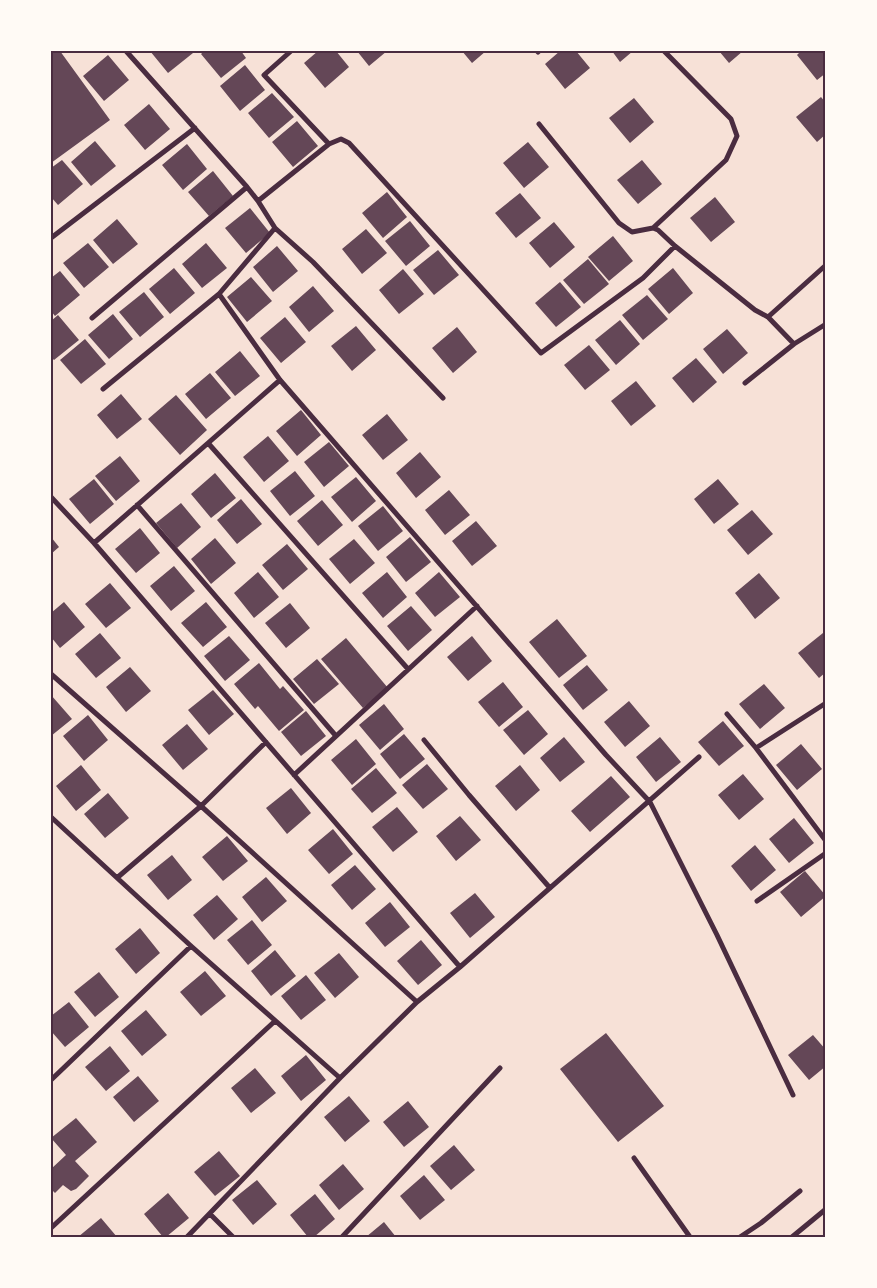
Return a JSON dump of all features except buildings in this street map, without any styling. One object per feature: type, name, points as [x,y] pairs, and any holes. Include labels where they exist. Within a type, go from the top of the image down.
[{"type":"street","points":[[126,51],[247,187],[275,228],[313,262],[443,398]]},
{"type":"street","points":[[291,51],[264,75],[328,144]]},
{"type":"street","points":[[539,124],[619,223],[632,232],[653,228],[726,160],[738,136],[731,119],[664,51]]},
{"type":"street","points":[[51,238],[195,128]]},
{"type":"street","points":[[258,201],[328,144],[341,139],[349,143],[541,353],[643,278],[675,246]]},
{"type":"street","points":[[92,318],[247,187]]},
{"type":"street","points":[[103,389],[219,294],[275,228]]},
{"type":"street","points":[[653,228],[658,230],[675,246],[755,310],[768,317],[794,344]]},
{"type":"street","points":[[768,317],[826,265]]},
{"type":"street","points":[[219,294],[280,380],[606,755],[650,802],[717,935],[793,1095]]},
{"type":"street","points":[[745,383],[794,344],[826,324]]},
{"type":"street","points":[[94,543],[280,380]]},
{"type":"street","points":[[208,443],[408,670]]},
{"type":"street","points":[[51,497],[94,543],[460,967]]},
{"type":"street","points":[[137,505],[336,736]]},
{"type":"street","points":[[294,775],[477,606]]},
{"type":"street","points":[[51,674],[201,806],[417,1002]]},
{"type":"street","points":[[756,748],[826,703]]},
{"type":"street","points":[[727,714],[756,748],[826,841]]},
{"type":"street","points":[[424,740],[550,888]]},
{"type":"street","points":[[118,877],[201,806],[266,742]]},
{"type":"street","points":[[188,1237],[340,1078],[417,1002],[650,802],[699,757]]},
{"type":"street","points":[[51,816],[191,946],[340,1078]]},
{"type":"street","points":[[757,900],[826,853]]},
{"type":"street","points":[[51,1080],[191,946]]},
{"type":"street","points":[[51,1228],[275,1020]]},
{"type":"street","points":[[342,1237],[500,1068]]},
{"type":"street","points":[[634,1158],[690,1237]]},
{"type":"street","points":[[740,1237],[800,1192]]},
{"type":"street","points":[[792,1237],[826,1209]]},
{"type":"street","points":[[210,1214],[233,1237]]}]
